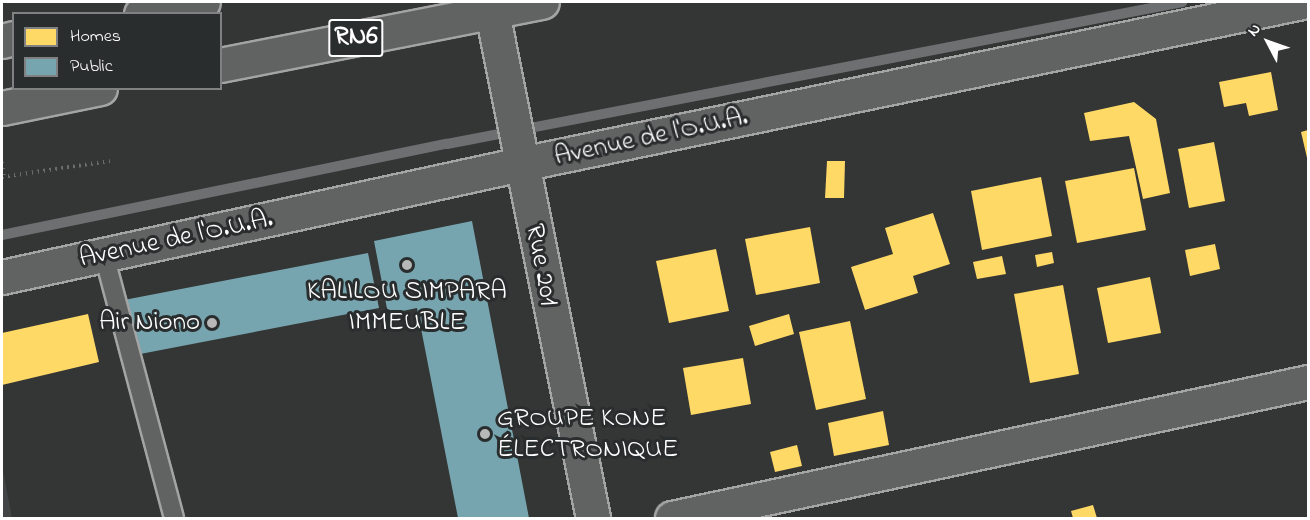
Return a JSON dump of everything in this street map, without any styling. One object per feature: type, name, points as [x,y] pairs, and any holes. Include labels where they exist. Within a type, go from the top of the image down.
[{"type":"main road","points":[[151,12],[203,2]]},
{"type":"main road","name":"RN6","points":[[222,65],[491,7],[542,2]]},
{"type":"main road","name":"Avenue de l'O.U.A.","points":[[2,278],[521,164],[1302,2]]},
{"type":"main road","name":"Rue 201","points":[[491,7],[593,519]]},
{"type":"main road","points":[[2,108],[90,90]]},
{"type":"main road","points":[[672,519],[1308,382]]},
{"type":"lane","points":[[104,255],[174,519]]},
{"type":"path","points":[[2,162],[3,176],[110,161]]},
{"type":"shaded area","points":[[2,465],[12,518],[2,518]]},
{"type":"building: Homes","points":[[1271,72],[1278,110],[1249,116],[1246,103],[1224,107],[1219,82]]},
{"type":"building: Homes","points":[[1134,102],[1156,119],[1170,193],[1143,199],[1129,136],[1090,141],[1084,113]]},
{"type":"building: Homes","points":[[1308,130],[1308,162],[1301,132]]},
{"type":"building: Homes","points":[[1214,142],[1225,201],[1189,208],[1178,149]]},
{"type":"building: Homes","points":[[827,161],[845,161],[844,198],[825,198]]},
{"type":"building: Homes","points":[[1134,168],[1146,230],[1077,243],[1065,181]]},
{"type":"building: Homes","points":[[1041,177],[1052,236],[982,250],[971,191]]},
{"type":"building: Homes","points":[[933,213],[950,264],[913,276],[918,293],[865,310],[851,267],[893,254],[885,228]]},
{"type":"building: Homes","points":[[810,227],[820,283],[756,295],[745,239]]},
{"type":"building: Homes","points":[[1215,244],[1220,269],[1190,276],[1185,250]]},
{"type":"building: Homes","points":[[716,249],[729,311],[669,323],[656,261]]},
{"type":"building: Homes","points":[[1052,252],[1054,263],[1037,267],[1035,255]]},
{"type":"building: Homes","points":[[1002,256],[1006,274],[977,279],[973,262]]},
{"type":"building: Homes","points":[[1150,277],[1161,333],[1108,343],[1097,288]]},
{"type":"building: Homes","points":[[1063,285],[1079,374],[1030,383],[1014,294]]},
{"type":"building: Homes","points":[[88,314],[99,362],[2,385],[2,333]]},
{"type":"building: Homes","points":[[789,314],[794,334],[755,346],[749,326]]},
{"type":"building: Homes","points":[[850,321],[866,399],[816,410],[799,332]]},
{"type":"building: Homes","points":[[743,358],[751,404],[691,415],[683,368]]},
{"type":"building: Homes","points":[[883,411],[889,445],[834,456],[828,423]]},
{"type":"building: Homes","points":[[797,445],[802,466],[775,472],[770,452]]},
{"type":"building: Homes","points":[[1093,505],[1097,518],[1073,518],[1071,511]]},
{"type":"building: Public","points":[[472,221],[529,518],[458,518],[417,308],[388,314],[374,241]]},
{"type":"building: Public","points":[[368,253],[379,308],[135,355],[124,300]]},
{"type":"waterway","points":[[2,235],[447,144],[1182,2]]},
{"type":"place","name":"KALILOU SIMPARA IMMEUBLE","points":[[407,265]]},
{"type":"place","name":"Air Niono","points":[[212,323]]},
{"type":"place","name":"GROUPE KONE ÉLECTRONIQUE","points":[[485,434]]}]
